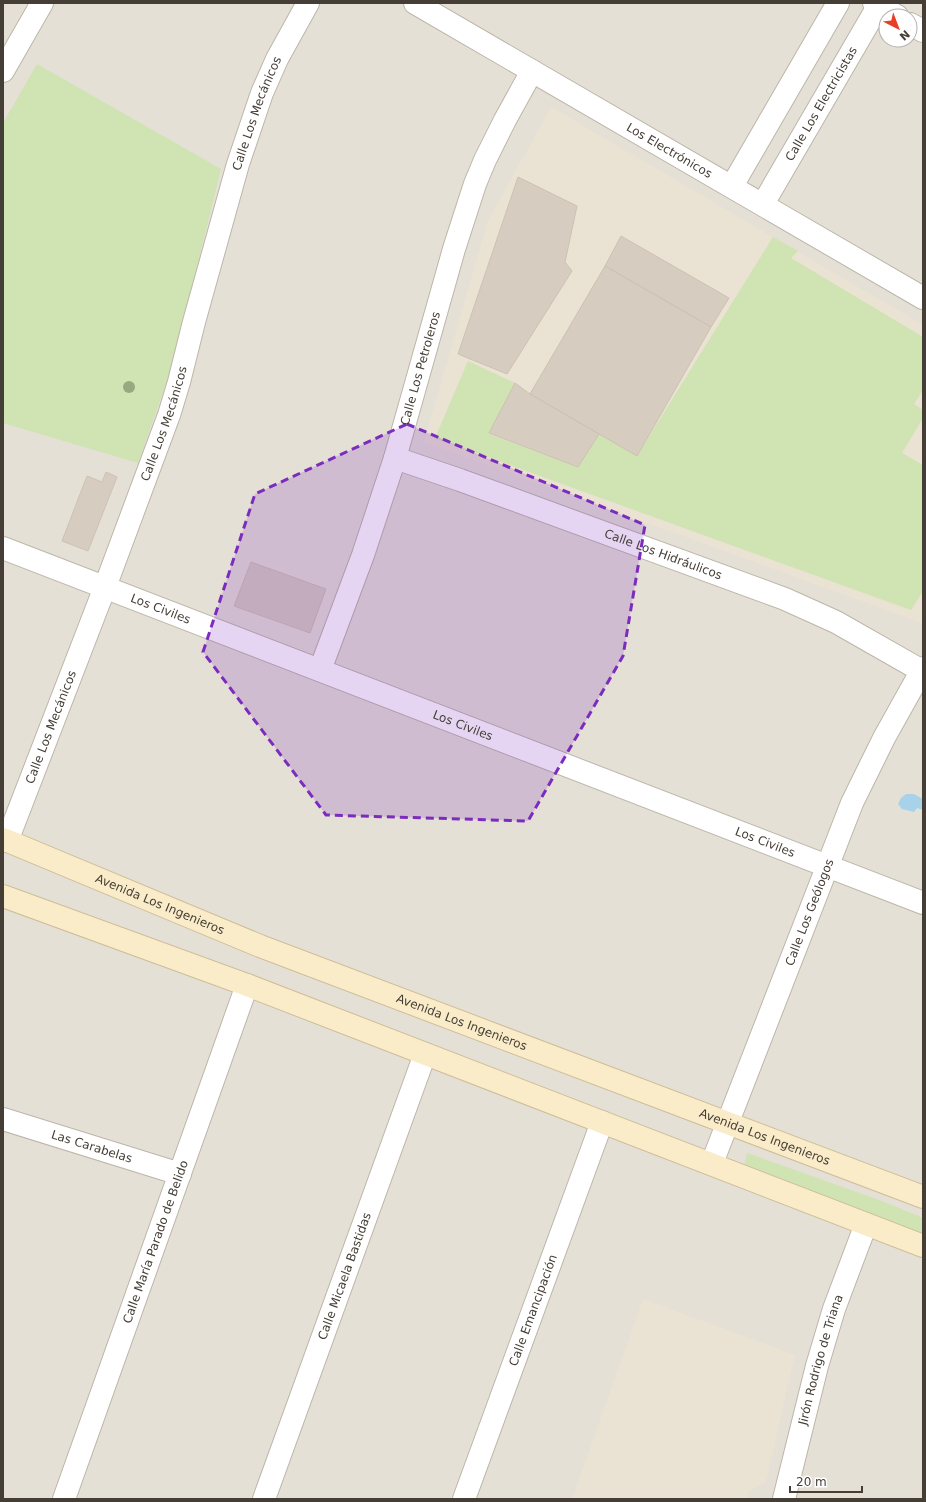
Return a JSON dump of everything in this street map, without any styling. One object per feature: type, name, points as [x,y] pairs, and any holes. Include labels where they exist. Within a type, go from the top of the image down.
[{"type":"street","points":[[3,71],[42,3]]},
{"type":"street","name":"Calle Los Mecánicos","points":[[5,840],[105,588],[169,415],[221,224],[255,111],[277,59],[308,3]]},
{"type":"street","name":"Los Electrónicos","points":[[415,3],[923,298]]},
{"type":"street","points":[[732,186],[838,3]]},
{"type":"street","name":"Calle Los Electricistas","points":[[763,204],[877,4]]},
{"type":"street","name":"Calle Los Petroleros","points":[[320,670],[363,555],[395,458],[454,249],[475,184],[485,160],[532,71]]},
{"type":"street","name":"Calle Los Hidráulicos","points":[[395,458],[460,480],[785,599],[836,622],[922,670]]},
{"type":"street","name":"Los Civiles","points":[[3,548],[923,903]]},
{"type":"street","name":"Calle Los Geólogos","points":[[712,1163],[826,866],[863,779],[922,670]]},
{"type":"street","name":"Avenida Los Ingenieros","points":[[5,840],[260,946],[923,1197]]},
{"type":"street","points":[[3,896],[248,985],[712,1163],[923,1246]]},
{"type":"street","name":"Calle María Parado de Belido","points":[[64,1499],[248,985]]},
{"type":"street","name":"Calle Micaela Bastidas","points":[[264,1499],[425,1054]]},
{"type":"street","name":"Las Carabelas","points":[[3,1118],[180,1174]]},
{"type":"street","name":"Calle Emancipación","points":[[464,1499],[602,1122]]},
{"type":"street","name":"Jirón Rodrigo de Triana","points":[[784,1499],[817,1366],[834,1309],[866,1224]]},
{"type":"highlighted area","points":[[407,424],[645,525],[623,656],[528,821],[326,815],[203,652],[255,494]]},
{"type":"shaded area","points":[[3,3],[923,3],[923,1499],[3,1499]]},
{"type":"shaded area","points":[[551,107],[923,325],[922,623],[424,442],[488,221]]},
{"type":"shaded area","points":[[643,1299],[795,1355],[766,1482],[749,1491],[746,1499],[572,1499]]},
{"type":"green space","points":[[37,64],[221,169],[173,364],[138,463],[3,423],[3,123]]},
{"type":"green space","points":[[773,237],[798,251],[791,258],[923,337],[923,390],[914,404],[923,410],[923,418],[902,453],[923,465],[923,591],[911,610],[435,438],[468,361],[515,383],[489,434],[578,467],[599,434],[637,456]]},
{"type":"green space","points":[[747,1153],[882,1201],[923,1218],[923,1244],[743,1172]]},
{"type":"water","points":[[906,794],[914,794],[923,799],[923,810],[917,808],[914,812],[902,809],[898,804],[901,798]]},
{"type":"building","points":[[518,177],[577,206],[565,262],[572,271],[507,374],[458,354]]},
{"type":"building","points":[[621,236],[729,298],[711,327],[605,266]]},
{"type":"building","points":[[605,266],[711,327],[637,456],[530,394]]},
{"type":"building","points":[[515,383],[530,394],[599,434],[578,467],[489,433]]},
{"type":"building","points":[[106,472],[117,477],[88,551],[62,541],[87,476],[102,482]]},
{"type":"building","points":[[251,562],[326,589],[310,633],[234,606]]}]
